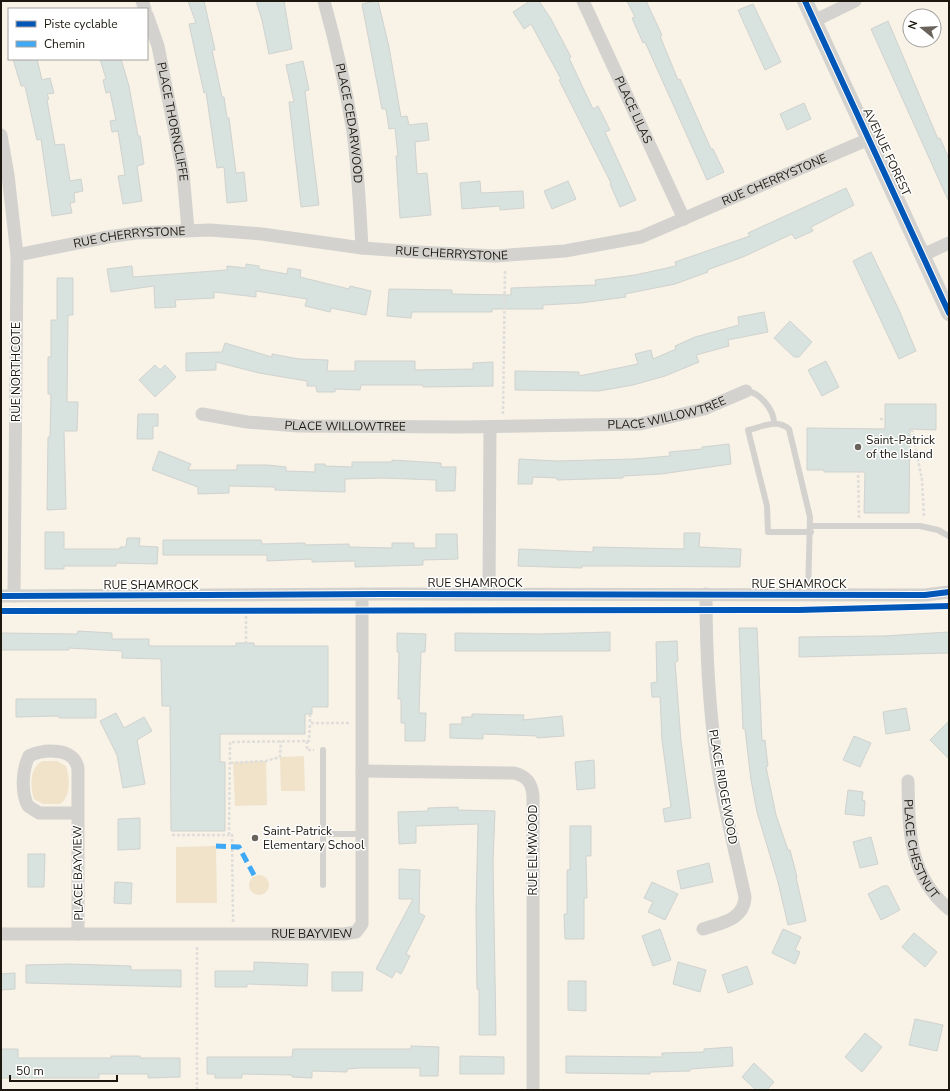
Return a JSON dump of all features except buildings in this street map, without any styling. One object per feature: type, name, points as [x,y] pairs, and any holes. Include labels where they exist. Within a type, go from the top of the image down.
[{"type":"street","name":"PLACE CEDARWOOD","points":[[324,1],[345,89],[353,132],[362,248]]},
{"type":"street","name":"PLACE LILAS","points":[[583,1],[684,219]]},
{"type":"street","name":"AVENUE FOREST","points":[[805,1],[949,313]]},
{"type":"street","points":[[814,21],[855,1]]},
{"type":"street","name":"PLACE THORNCLIFFE","points":[[148,18],[158,46],[184,173],[188,230]]},
{"type":"street","name":"RUE NORTHCOTE","points":[[1,135],[8,175],[17,255],[14,596]]},
{"type":"street","name":"RUE CHERRYSTONE","points":[[17,255],[108,237],[188,230],[240,231],[362,248],[495,256],[565,251],[642,237],[869,139]]},
{"type":"street","points":[[923,255],[949,244]]},
{"type":"street","name":"PLACE WILLOWTREE","points":[[202,414],[247,422],[298,426],[490,427],[640,424],[704,409],[746,391]]},
{"type":"street","points":[[489,594],[490,427]]},
{"type":"street","name":"RUE SHAMROCK","points":[[1,596],[362,594],[925,595],[949,592]]},
{"type":"street","name":"RUE BAYVIEW","points":[[1,934],[351,934],[360,928],[362,917],[362,594]]},
{"type":"street","name":"PLACE RIDGEWOOD","points":[[703,929],[730,920],[738,915],[743,910],[745,897],[724,806],[716,754],[708,676],[706,594]]},
{"type":"street","name":"PLACE BAYVIEW","points":[[77,813],[39,812],[28,806],[24,794],[24,770],[29,756],[43,752],[62,752],[74,757],[78,768],[78,934]]},
{"type":"street","name":"RUE ELMWOOD","points":[[362,771],[514,773],[522,775],[528,779],[534,796],[533,1090]]},
{"type":"street","name":"PLACE CHESTNUT","points":[[908,781],[909,824],[914,858],[926,884],[937,898],[949,909]]},
{"type":"lane","points":[[746,391],[753,393],[769,407],[774,418],[774,423]]},
{"type":"lane","points":[[808,595],[811,529],[789,429],[783,424],[774,423],[748,430],[767,506],[768,532],[811,529],[920,526],[938,530],[949,536]]},
{"type":"lane","points":[[323,750],[323,885]]},
{"type":"lane","points":[[323,834],[362,834]]},
{"type":"path","points":[[503,414],[505,264]]},
{"type":"path","points":[[880,419],[885,419]]},
{"type":"path","points":[[912,429],[922,480],[925,518],[917,518]]},
{"type":"path","points":[[858,470],[859,518],[866,518]]},
{"type":"path","points":[[238,611],[254,611]]},
{"type":"path","points":[[246,611],[246,643]]},
{"type":"path","points":[[232,922],[230,742],[309,741],[310,714]]},
{"type":"path","points":[[310,723],[350,723]]},
{"type":"path","points":[[230,762],[266,761],[280,757],[280,741]]},
{"type":"path","points":[[172,835],[194,833],[230,835]]},
{"type":"path","points":[[197,944],[197,1090]]},
{"type":"shaded area","points":[[304,756],[305,791],[281,791],[280,757]]},
{"type":"shaded area","points":[[43,761],[57,761],[66,766],[69,787],[64,801],[60,804],[43,804],[34,799],[31,783],[33,772],[38,764]]},
{"type":"shaded area","points":[[266,761],[267,805],[235,806],[233,762]]},
{"type":"shaded area","points":[[216,846],[217,903],[176,903],[176,847]]},
{"type":"shaded area","points":[[259,875],[266,878],[269,885],[266,892],[259,895],[252,892],[249,885],[252,878]]},
{"type":"marked path","points":[[216,846],[239,847],[254,875]]},
{"type":"cycle path","points":[[805,1],[949,313]]},
{"type":"cycle path","points":[[1,596],[382,594],[925,595],[949,592]]},
{"type":"cycle path","points":[[1,611],[798,610],[949,606]]},
{"type":"place","name":"Saint-Patrick of the Island","points":[[858,447]]},
{"type":"place","name":"Saint-Patrick Elementary School","points":[[255,838]]}]
